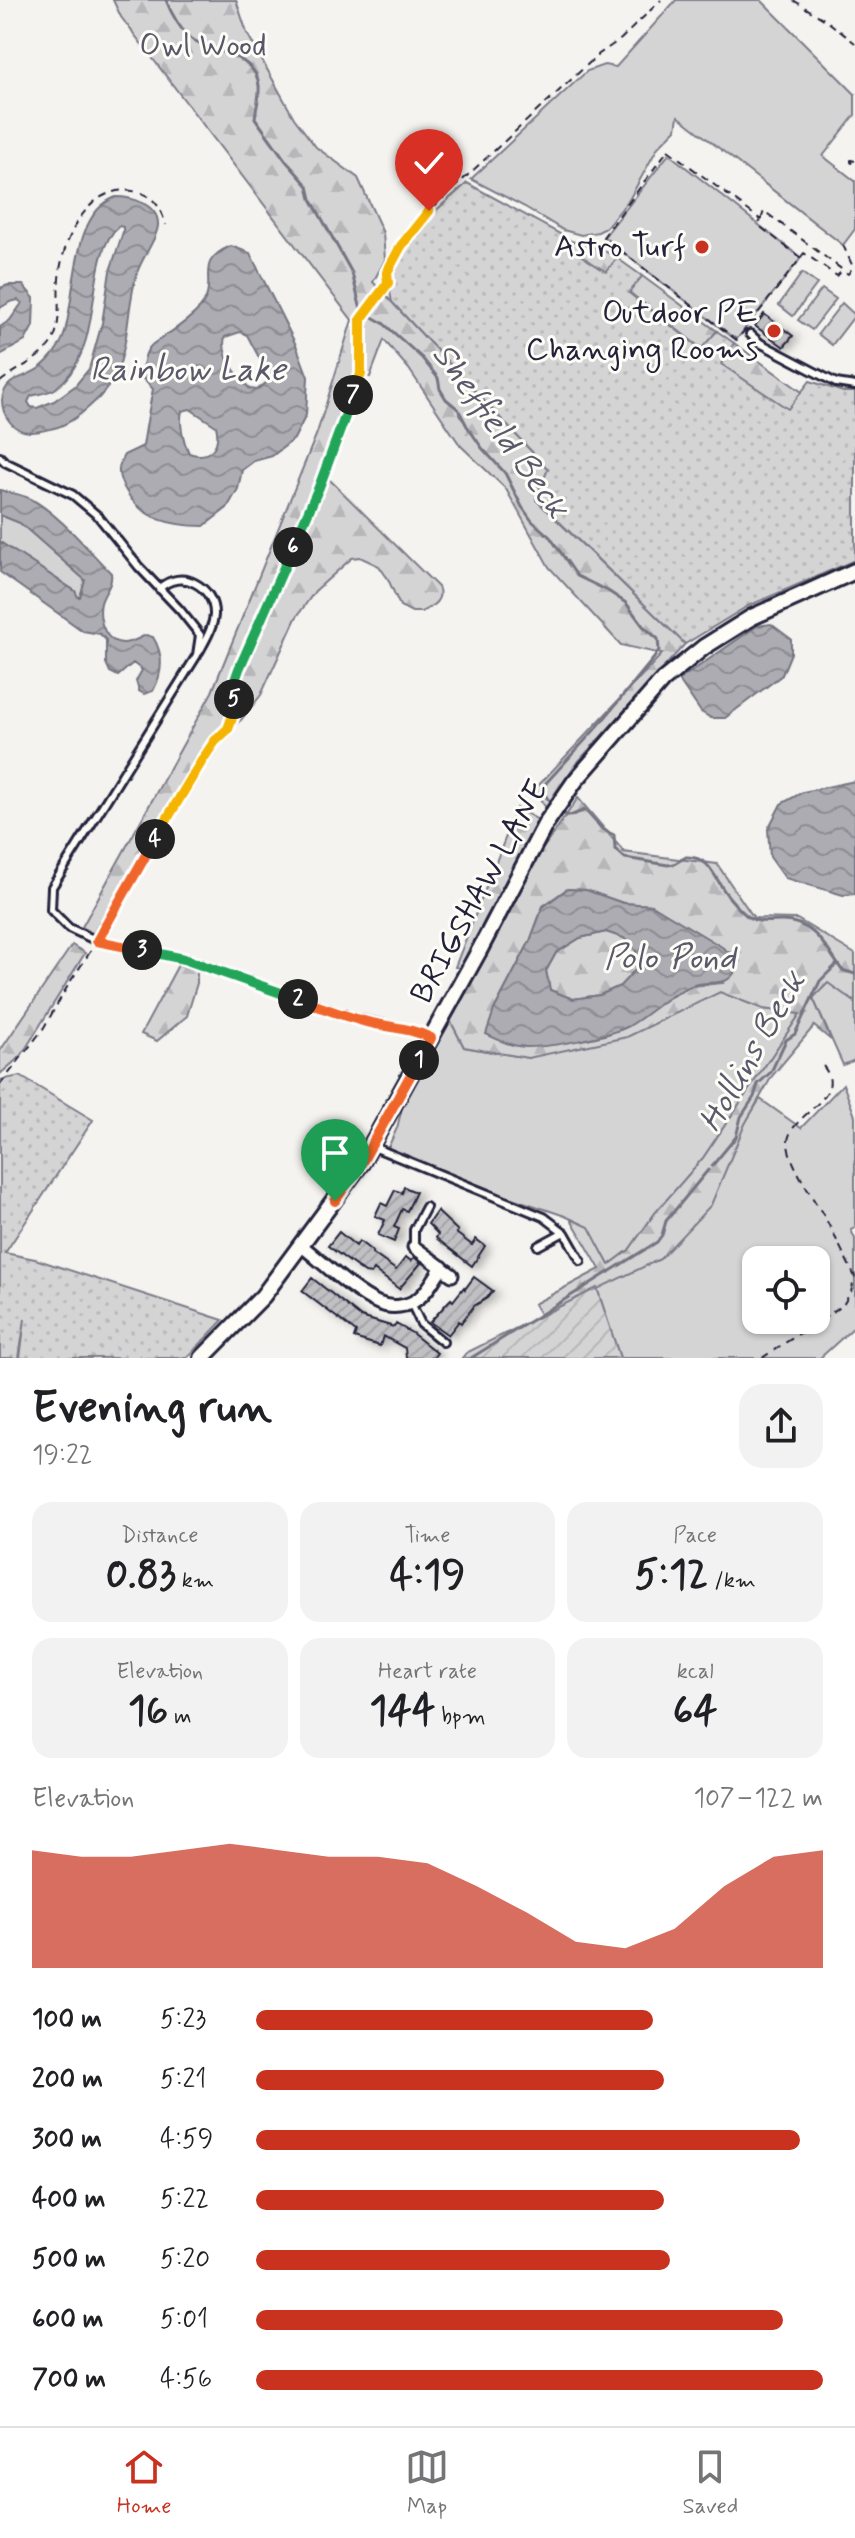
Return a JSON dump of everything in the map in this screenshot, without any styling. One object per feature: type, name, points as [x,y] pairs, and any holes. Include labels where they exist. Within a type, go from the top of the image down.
[{"type":"street","name":"BRIGSHAW LANE","points":[[202,1358],[263,1296],[302,1246],[371,1146],[505,904],[546,823],[575,781],[638,706],[685,661],[752,617],[855,571]]},
{"type":"street","points":[[302,1246],[377,1303],[393,1307],[411,1303],[422,1296],[447,1271],[414,1247]]},
{"type":"lane","points":[[750,334],[760,343],[836,383],[855,386]]},
{"type":"lane","points":[[0,457],[73,495],[98,516],[200,635],[197,655]]},
{"type":"lane","points":[[159,589],[178,577],[194,583],[209,595],[214,614],[210,632],[52,887],[51,910],[69,928],[97,941],[184,959],[351,1017],[404,1028],[431,1038]]},
{"type":"lane","points":[[371,1146],[544,1217],[564,1232],[581,1261]]},
{"type":"lane","points":[[414,1247],[414,1230],[426,1207]]},
{"type":"lane","points":[[538,1246],[564,1232]]},
{"type":"lane","points":[[411,1303],[421,1324],[443,1342]]},
{"type":"path","points":[[0,1085],[43,1029],[203,759],[228,729],[234,708],[233,686],[239,669],[319,487],[361,374],[359,323],[388,283],[387,272],[403,241],[429,211],[661,0]]},
{"type":"path","points":[[793,0],[855,43]]},
{"type":"path","points":[[761,220],[668,150],[603,237],[737,340],[804,253],[837,276],[843,270]]},
{"type":"path","points":[[855,161],[851,160],[855,168]]},
{"type":"path","points":[[0,382],[45,350],[55,337],[59,278],[66,250],[76,221],[94,201],[110,191],[131,190],[147,196],[160,207],[166,225]]},
{"type":"path","points":[[801,258],[758,225],[764,211],[848,274],[853,267],[843,245]]},
{"type":"path","points":[[762,1358],[843,1305],[855,1277],[787,1146],[789,1135],[827,1092],[830,1078],[823,1066]]},
{"type":"green space","name":"Owl Wood","points":[[113,0],[236,0],[247,33],[294,118],[316,147],[358,178],[383,233],[385,260],[373,282],[548,469],[536,500],[685,644],[575,765],[546,808],[534,790],[662,654],[621,645],[549,567],[506,489],[460,445],[409,369],[384,340],[370,377],[358,373],[319,472],[438,587],[438,599],[421,612],[412,612],[400,606],[379,566],[360,557],[352,558],[315,591],[296,618],[261,695],[241,720],[206,748],[95,935],[82,927],[212,692],[317,433],[352,320],[121,17]]},
{"type":"green space","points":[[676,0],[761,0],[855,94],[855,115],[823,156],[855,181],[855,229],[843,245],[678,116],[676,129],[658,147],[630,198],[606,228],[598,232],[581,235],[563,230],[471,179],[587,71],[604,65],[616,67]]},
{"type":"green space","name":"Astro Turf","points":[[669,154],[801,258],[736,340],[604,237]]},
{"type":"green space","points":[[467,183],[562,235],[571,241],[568,247],[606,272],[617,258],[642,276],[629,293],[701,349],[717,331],[734,343],[721,364],[788,409],[810,381],[843,392],[855,392],[855,560],[748,606],[685,644],[536,499],[548,469],[392,302],[390,283],[393,266],[401,250],[426,220]]},
{"type":"green space","points":[[571,241],[601,249],[617,258],[606,272],[568,247]]},
{"type":"green space","points":[[802,273],[817,284],[793,316],[779,305]]},
{"type":"green space","points":[[642,276],[717,331],[702,349],[629,292]]},
{"type":"green space","points":[[822,289],[836,299],[812,330],[798,320]]},
{"type":"green space","points":[[842,303],[855,315],[832,345],[818,334]]},
{"type":"green space","points":[[734,343],[802,392],[788,410],[720,364]]},
{"type":"green space","points":[[0,515],[20,523],[85,580],[80,598],[75,591],[0,542]]},
{"type":"green space","points":[[578,798],[624,852],[717,864],[754,918],[797,919],[855,954],[855,1002],[828,983],[813,998],[831,1040],[814,1026],[772,1076],[745,1124],[711,1205],[660,1259],[541,1316],[534,1304],[600,1269],[571,1219],[589,1227],[609,1265],[629,1250],[655,1213],[703,1158],[800,1014],[763,1009],[720,992],[627,1037],[528,1058],[464,1047],[450,1020],[542,850]],"holes":[[[567,889],[586,890],[623,903],[652,905],[678,922],[723,983],[692,986],[668,998],[494,1010],[530,941],[543,906]]]},
{"type":"green space","points":[[517,808],[538,820],[476,941],[460,968],[455,967]]},
{"type":"green space","points":[[606,932],[624,938],[637,951],[635,970],[620,986],[600,995],[573,999],[550,990],[546,971],[556,953],[580,938]]},
{"type":"green space","points":[[72,945],[85,953],[21,1056],[0,1074],[0,1051]]},
{"type":"green space","points":[[178,965],[197,970],[197,983],[187,1016],[157,1041],[141,1034]]},
{"type":"green space","points":[[828,982],[855,1002],[855,1060],[843,1065],[813,998]]},
{"type":"green space","points":[[720,992],[763,1009],[800,1014],[703,1158],[655,1213],[629,1250],[609,1265],[588,1227],[387,1150],[403,1104],[450,1020],[464,1047],[528,1058]]},
{"type":"green space","points":[[20,1076],[93,1120],[5,1253],[35,1259],[223,1320],[187,1358],[20,1358],[25,1319],[19,1358],[0,1358],[0,1080]]},
{"type":"green space","points":[[843,1084],[855,1116],[855,1228],[851,1230],[855,1239],[855,1326],[820,1358],[620,1358],[597,1288],[660,1259],[760,1099],[801,1128]]},
{"type":"green space","points":[[597,1288],[620,1358],[462,1358],[466,1353]]},
{"type":"water","points":[[116,197],[136,200],[153,211],[158,223],[156,234],[137,273],[121,361],[104,392],[74,419],[42,431],[20,430],[5,415],[2,403],[4,392],[12,382],[44,364],[61,342],[82,239],[101,206]],"holes":[[[119,226],[123,227],[89,369],[75,386],[54,401],[37,408],[31,407],[28,402],[31,396],[55,389],[77,363],[90,321],[101,257],[108,240]]]},
{"type":"water","name":"Rainbow Lake","points":[[231,246],[250,253],[296,345],[308,377],[306,415],[294,439],[272,456],[254,461],[242,470],[238,489],[227,508],[204,526],[181,525],[159,519],[141,509],[123,486],[119,469],[124,455],[143,446],[153,389],[142,378],[146,354],[153,344],[200,308],[208,290],[209,266],[219,252]],"holes":[[[240,332],[247,335],[261,361],[272,370],[272,378],[257,390],[250,389],[240,378],[225,351],[225,337]],[[190,409],[216,426],[215,445],[203,455],[189,453],[182,432],[182,411]]]},
{"type":"water","points":[[23,285],[34,298],[33,326],[25,341],[0,355],[0,327],[10,320],[22,303],[18,300],[0,308],[0,288]]},
{"type":"water","points":[[0,490],[27,497],[42,506],[63,523],[111,573],[110,585],[101,603],[102,624],[109,637],[121,643],[146,635],[153,637],[161,664],[153,691],[144,694],[139,691],[136,681],[142,670],[133,663],[118,676],[110,672],[106,663],[106,640],[100,634],[83,631],[0,572],[0,542],[75,591],[78,597],[85,580],[20,523],[0,515]]},
{"type":"water","points":[[771,624],[791,639],[791,653],[782,675],[725,718],[711,718],[701,712],[679,680],[757,626]]},
{"type":"water","points":[[855,781],[855,894],[843,895],[785,878],[770,857],[768,829],[781,804],[803,792]]},
{"type":"water","name":"Polo Pond","points":[[567,889],[586,890],[623,903],[652,905],[740,961],[736,971],[726,980],[682,990],[619,1030],[550,1045],[527,1047],[511,1044],[486,1034],[494,1010],[530,941],[543,907]],"holes":[[[606,932],[624,938],[636,951],[635,970],[620,986],[600,995],[573,999],[550,990],[546,971],[556,953],[580,938]]]},
{"type":"building","name":"Outdoor PE Changing Rooms","points":[[764,314],[793,336],[784,347],[755,326]]},
{"type":"building","points":[[404,1187],[416,1192],[407,1211],[402,1209],[394,1227],[399,1229],[394,1242],[378,1235],[385,1220],[375,1216],[381,1203],[387,1206],[395,1190],[402,1193]]},
{"type":"building","points":[[437,1211],[458,1231],[456,1233],[472,1245],[476,1239],[485,1246],[472,1266],[436,1238],[438,1234],[428,1224]]},
{"type":"building","points":[[339,1232],[356,1246],[359,1241],[396,1270],[406,1257],[411,1261],[414,1257],[421,1263],[399,1289],[374,1270],[371,1274],[365,1273],[328,1246]]},
{"type":"building","points":[[474,1277],[493,1291],[474,1306],[448,1335],[430,1322]]},
{"type":"building","points":[[312,1278],[361,1317],[394,1327],[396,1324],[437,1353],[433,1358],[406,1358],[405,1348],[383,1336],[380,1346],[354,1338],[356,1332],[302,1291]]},
{"type":"waterway","name":"Sheffield Beck","points":[[166,0],[190,38],[243,61],[257,76],[259,90],[255,118],[308,186],[311,199],[352,273],[360,306],[422,358],[438,378],[446,399],[458,409],[482,448],[505,473],[522,507],[550,537],[577,576],[626,603],[643,626],[658,639],[659,650],[654,658],[546,783],[543,792],[550,802]]},
{"type":"waterway","name":"Sheffield Beck","points":[[561,813],[570,816],[585,810],[602,829],[614,835],[615,849],[625,858],[668,865],[686,857],[706,863],[727,895],[750,918],[793,922],[803,926],[818,937],[842,970],[855,974]]},
{"type":"waterway","name":"Hollins Beck","points":[[712,1166],[736,1137],[741,1117],[758,1084],[771,1072],[786,1040],[795,1034],[820,981],[837,964]]},
{"type":"waterway","name":"Hollins Beck","points":[[471,1358],[657,1242],[666,1221],[708,1170]]},
{"type":"place","name":"Astro Turf","points":[[702,247]]},
{"type":"place","name":"Outdoor PE Changing Rooms","points":[[774,331]]},
{"type":"route","points":[[335,1201],[362,1162],[431,1038],[404,1028],[351,1017],[184,959],[97,941],[203,759],[228,729],[234,708],[233,686],[239,669],[319,487],[361,374],[359,323],[388,283],[387,272],[403,241],[429,211]]}]
